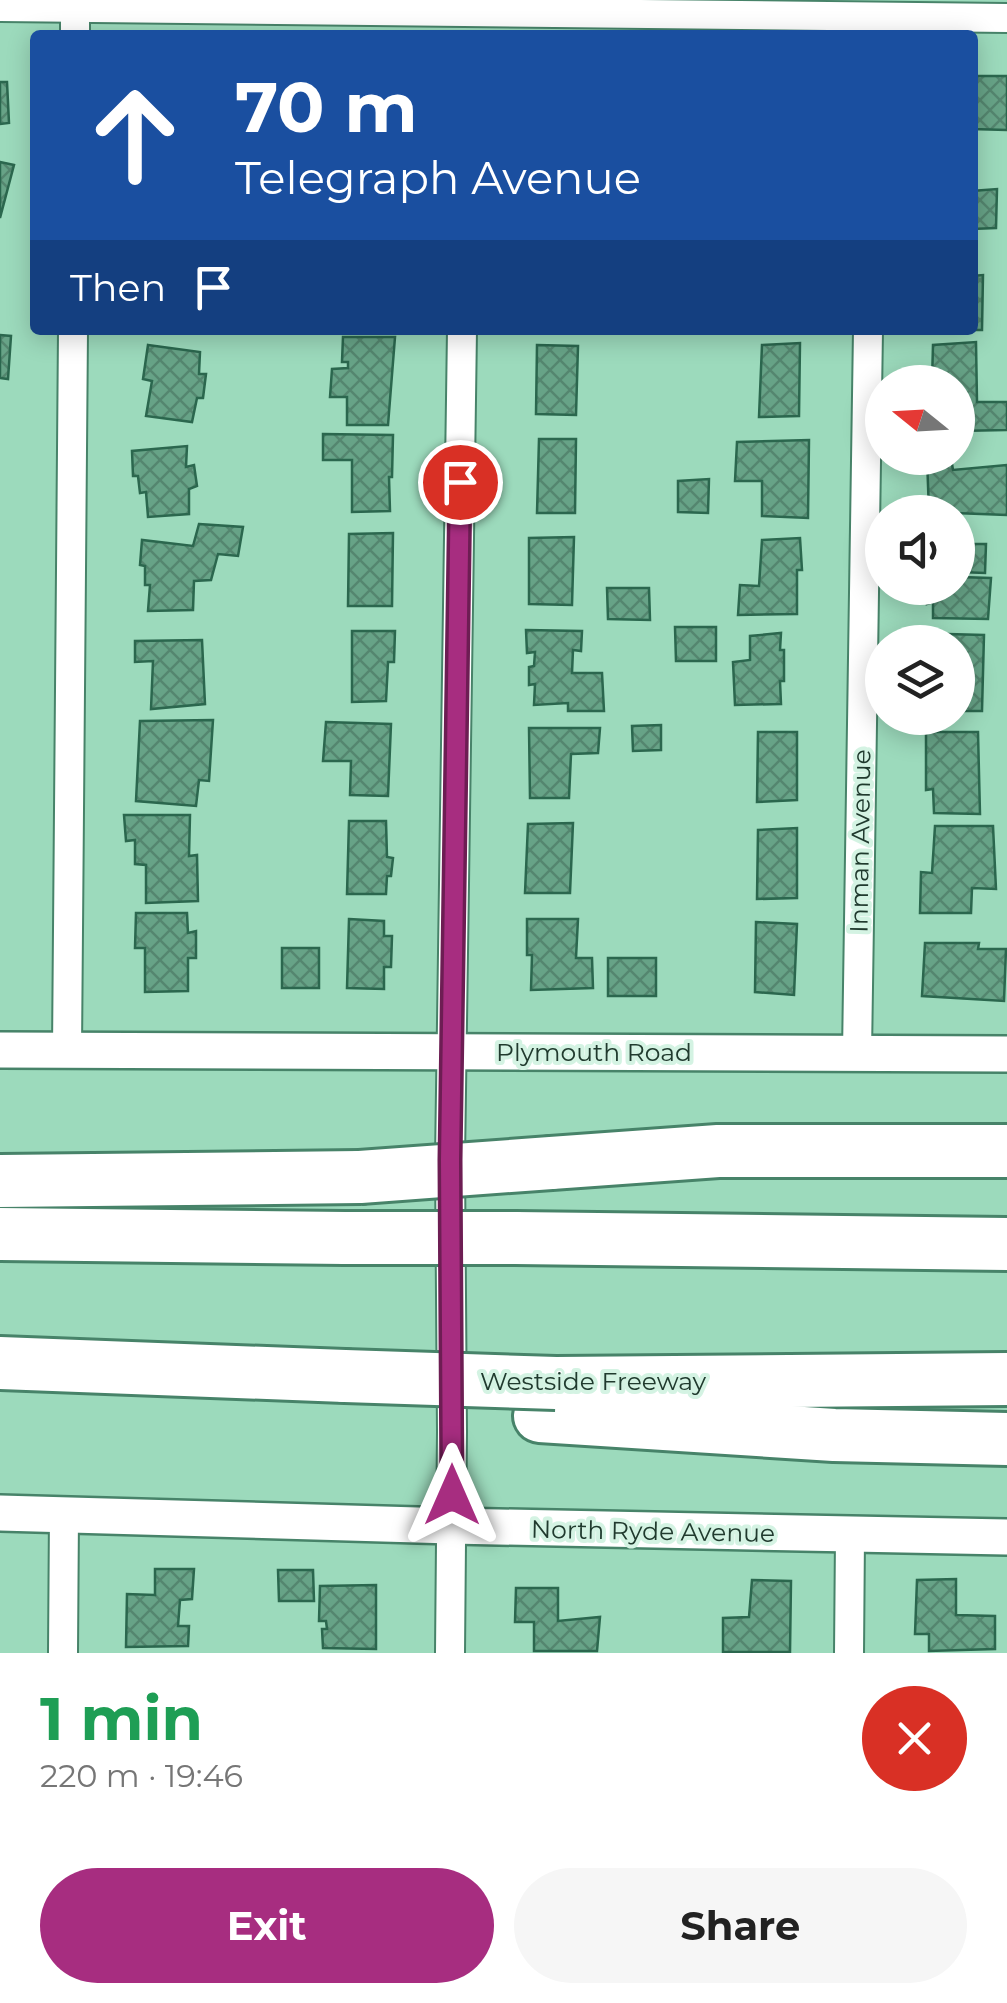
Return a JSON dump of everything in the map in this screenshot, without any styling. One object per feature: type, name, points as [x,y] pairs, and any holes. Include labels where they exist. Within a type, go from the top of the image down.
[{"type":"highway","points":[[0,1181],[360,1177],[718,1150],[1007,1151]]},
{"type":"highway","points":[[0,1234],[1007,1244]]},
{"type":"highway","points":[[0,1363],[345,1391],[548,1400],[834,1434],[1007,1439]]},
{"type":"highway","name":"Westside Freeway","points":[[548,1400],[1007,1379]]},
{"type":"highway","points":[[0,1392],[345,1391]]},
{"type":"street","points":[[0,7],[75,14],[1007,18]]},
{"type":"street","points":[[67,1050],[72,335]]},
{"type":"street","points":[[450,1653],[450,1160],[462,335]]},
{"type":"street","name":"Inman Avenue","points":[[857,1053],[868,335]]},
{"type":"street","name":"Plymouth Road","points":[[0,1050],[1007,1054]]},
{"type":"street","name":"North Ryde Avenue","points":[[0,1513],[1007,1538]]},
{"type":"street","points":[[63,1653],[64,1514]]},
{"type":"street","points":[[849,1653],[850,1536]]},
{"type":"building","points":[[978,76],[1007,76],[1007,130],[978,129]]},
{"type":"building","points":[[0,82],[7,82],[9,123],[0,124]]},
{"type":"building","points":[[0,162],[14,165],[0,218]]},
{"type":"building","points":[[997,189],[996,228],[978,229],[978,191]]},
{"type":"building","points":[[978,275],[983,275],[982,330],[978,330]]},
{"type":"building","points":[[0,335],[11,336],[8,379],[0,378]]},
{"type":"building","points":[[343,337],[395,337],[388,425],[347,425],[347,397],[330,397],[332,369],[348,368],[348,362],[342,362]]},
{"type":"building","points":[[976,342],[977,402],[1007,402],[1007,430],[975,431],[975,365],[932,365],[933,345]]},
{"type":"building","points":[[800,343],[799,416],[759,417],[762,345]]},
{"type":"building","points":[[148,345],[200,352],[199,374],[206,374],[203,398],[197,398],[192,422],[146,416],[152,381],[143,379]]},
{"type":"building","points":[[537,345],[578,346],[576,415],[536,414]]},
{"type":"building","points":[[323,434],[393,435],[390,511],[352,512],[352,460],[323,460]]},
{"type":"building","points":[[539,439],[576,439],[575,513],[537,513]]},
{"type":"building","points":[[809,440],[808,518],[762,516],[762,481],[735,481],[737,442]]},
{"type":"building","points":[[187,446],[186,467],[194,465],[197,486],[189,489],[189,514],[148,517],[146,492],[140,493],[138,476],[133,476],[132,451]]},
{"type":"building","points":[[1007,465],[1007,515],[975,514],[975,495],[928,495],[928,475],[975,475],[975,468]]},
{"type":"building","points":[[709,479],[708,513],[678,512],[678,481]]},
{"type":"building","points":[[199,524],[243,527],[238,556],[218,554],[211,580],[194,581],[193,610],[148,611],[150,585],[145,585],[145,566],[140,565],[142,540],[193,546]]},
{"type":"building","points":[[393,533],[392,606],[348,606],[349,534]]},
{"type":"building","points":[[574,537],[572,605],[529,604],[529,538]]},
{"type":"building","points":[[800,538],[802,570],[797,570],[797,614],[738,615],[740,585],[759,586],[762,540]]},
{"type":"building","points":[[975,544],[986,544],[985,573],[975,573]]},
{"type":"building","points":[[975,578],[991,578],[988,619],[933,618],[933,605],[975,605]]},
{"type":"building","points":[[607,588],[649,588],[650,620],[608,619]]},
{"type":"building","points":[[675,627],[716,627],[716,661],[676,661]]},
{"type":"building","points":[[526,630],[582,631],[581,651],[573,650],[572,673],[602,673],[604,711],[568,711],[568,703],[534,705],[535,684],[529,685],[529,667],[534,666],[535,652],[527,653]]},
{"type":"building","points":[[352,631],[395,631],[386,701],[352,702]]},
{"type":"building","points":[[781,633],[781,704],[735,705],[733,662],[750,660],[750,636]]},
{"type":"building","points":[[975,635],[984,635],[982,711],[975,711]]},
{"type":"building","points":[[202,640],[205,704],[151,709],[153,661],[135,662],[135,641]]},
{"type":"building","points":[[213,720],[209,781],[199,780],[196,806],[136,801],[140,721]]},
{"type":"building","points":[[326,722],[391,724],[388,796],[350,795],[351,761],[323,761]]},
{"type":"building","points":[[661,725],[661,750],[633,751],[632,726]]},
{"type":"building","points":[[529,728],[600,728],[598,753],[571,754],[569,798],[530,798]]},
{"type":"building","points":[[758,732],[797,732],[797,800],[757,802]]},
{"type":"building","points":[[978,732],[980,814],[934,813],[933,789],[926,790],[926,735]]},
{"type":"building","points":[[124,815],[190,815],[189,856],[197,855],[198,901],[146,903],[146,865],[135,864],[135,840],[126,841]]},
{"type":"building","points":[[349,821],[386,821],[387,857],[393,858],[386,894],[347,894]]},
{"type":"building","points":[[573,823],[570,893],[525,893],[528,824]]},
{"type":"building","points":[[935,826],[993,826],[996,889],[972,888],[971,913],[920,913],[921,872],[932,873]]},
{"type":"building","points":[[797,828],[797,898],[757,899],[758,830]]},
{"type":"building","points":[[136,913],[187,913],[188,933],[196,931],[196,958],[188,958],[188,991],[145,992],[145,948],[135,948]]},
{"type":"building","points":[[349,919],[384,921],[384,936],[392,936],[391,967],[384,967],[384,989],[347,988]]},
{"type":"building","points":[[527,919],[578,919],[576,958],[592,958],[593,988],[531,990]]},
{"type":"building","points":[[756,922],[797,924],[794,995],[755,992]]},
{"type":"building","points":[[925,943],[979,943],[978,949],[1006,949],[1004,1001],[922,996]]},
{"type":"building","points":[[282,948],[319,948],[319,988],[282,988]]},
{"type":"building","points":[[608,958],[656,958],[656,996],[608,996]]},
{"type":"building","points":[[155,1569],[194,1569],[192,1599],[180,1600],[178,1626],[189,1626],[188,1646],[126,1647],[127,1594],[155,1595]]},
{"type":"building","points":[[278,1570],[313,1570],[314,1601],[279,1601]]},
{"type":"building","points":[[956,1579],[956,1615],[995,1616],[995,1649],[929,1651],[929,1634],[915,1634],[917,1580]]},
{"type":"building","points":[[752,1580],[791,1581],[790,1652],[723,1652],[723,1618],[749,1617]]},
{"type":"building","points":[[376,1585],[376,1649],[323,1648],[322,1629],[327,1629],[326,1621],[319,1621],[320,1586]]},
{"type":"building","points":[[516,1588],[558,1588],[558,1621],[600,1617],[597,1651],[534,1651],[534,1622],[515,1622]]},
{"type":"route","points":[[452,1495],[450,1160],[460,482]]}]
